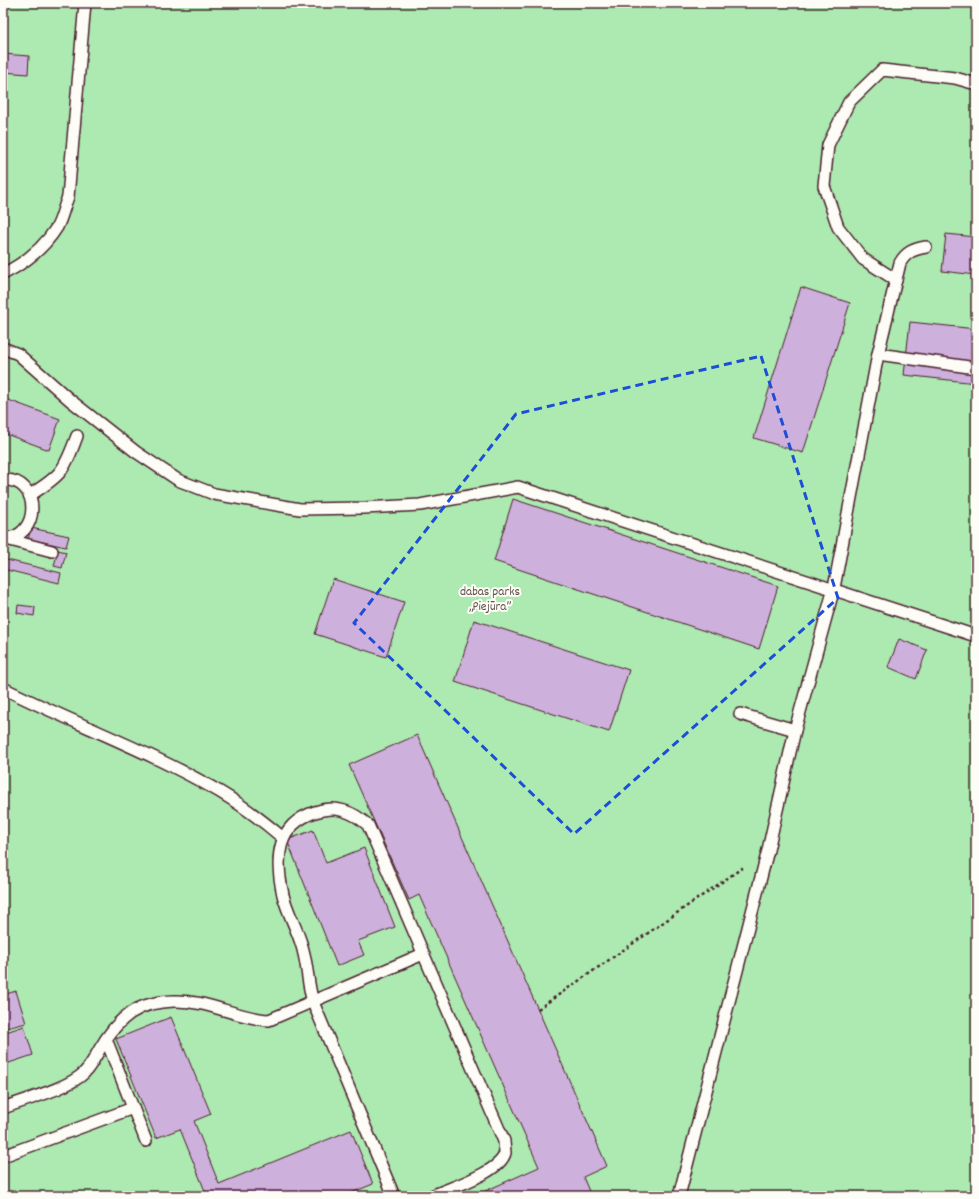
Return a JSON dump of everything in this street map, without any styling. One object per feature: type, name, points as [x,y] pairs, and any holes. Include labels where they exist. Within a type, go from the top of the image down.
[{"type":"lane","points":[[3,274],[21,265],[45,244],[58,226],[68,197],[85,3]]},
{"type":"lane","points":[[896,280],[863,259],[838,227],[824,186],[828,145],[850,102],[882,70],[955,78],[976,84]]},
{"type":"lane","points":[[679,1196],[768,850],[795,730],[834,588],[878,354],[900,263],[904,256],[912,250],[926,247]]},
{"type":"lane","points":[[3,348],[18,354],[70,400],[136,452],[178,480],[214,494],[300,509],[364,508],[420,505],[518,487],[834,588],[976,636]]},
{"type":"lane","points":[[878,354],[976,368]]},
{"type":"lane","points":[[30,495],[61,472],[67,463],[77,436]]},
{"type":"lane","points":[[3,480],[17,482],[30,495],[33,504],[33,514],[30,523],[15,536],[3,538]]},
{"type":"lane","points":[[3,538],[52,551]]},
{"type":"lane","points":[[3,688],[176,768],[227,796],[283,838]]},
{"type":"lane","points":[[740,714],[795,730]]},
{"type":"lane","points":[[394,1196],[313,1002],[308,988],[308,970],[301,943],[283,896],[279,873],[280,850],[285,833],[295,822],[306,815],[322,810],[337,809],[356,814],[368,825],[504,1141],[505,1153],[498,1164],[484,1174],[432,1196]]},
{"type":"lane","points":[[3,1108],[72,1082],[84,1072],[113,1027],[131,1012],[151,1004],[174,1001],[205,1003],[258,1019],[269,1020],[423,954]]},
{"type":"lane","points":[[106,1039],[146,1141]]},
{"type":"lane","points":[[3,1156],[132,1108]]},
{"type":"path","points":[[538,1009],[768,850]]},
{"type":"highlighted area","points":[[761,356],[838,598],[574,834],[354,623],[516,414]]},
{"type":"green space","name":"dabas parks „Piejūra”","points":[[3,3],[976,3],[976,1196],[3,1196]]},
{"type":"building","points":[[3,54],[29,56],[28,74],[3,72]]},
{"type":"building","points":[[946,234],[976,237],[976,275],[942,271]]},
{"type":"building","points":[[801,287],[850,303],[803,453],[754,438]]},
{"type":"building","points":[[910,322],[976,329],[976,383],[904,375]]},
{"type":"building","points":[[3,398],[60,419],[49,450],[3,433]]},
{"type":"building","points":[[513,499],[778,586],[759,649],[494,561]]},
{"type":"building","points":[[31,528],[69,536],[66,547],[28,539]]},
{"type":"building","points":[[58,550],[66,552],[62,568],[54,566]]},
{"type":"building","points":[[3,559],[61,573],[59,583],[3,569]]},
{"type":"building","points":[[333,579],[404,602],[386,657],[315,634]]},
{"type":"building","points":[[18,605],[35,607],[34,616],[17,613]]},
{"type":"building","points":[[474,620],[629,670],[609,732],[455,682]]},
{"type":"building","points":[[899,639],[927,650],[916,679],[888,667]]},
{"type":"building","points":[[417,735],[607,1166],[583,1177],[591,1196],[474,1196],[539,1167],[419,895],[409,900],[349,765]]},
{"type":"building","points":[[313,830],[326,863],[364,848],[395,927],[358,941],[364,955],[337,966],[287,840]]},
{"type":"building","points":[[16,991],[26,1023],[3,1029],[3,995]]},
{"type":"building","points":[[171,1017],[211,1114],[194,1121],[219,1184],[351,1130],[373,1184],[344,1196],[207,1196],[180,1129],[156,1138],[116,1039]]},
{"type":"building","points":[[24,1026],[33,1055],[3,1065],[3,1033]]}]
